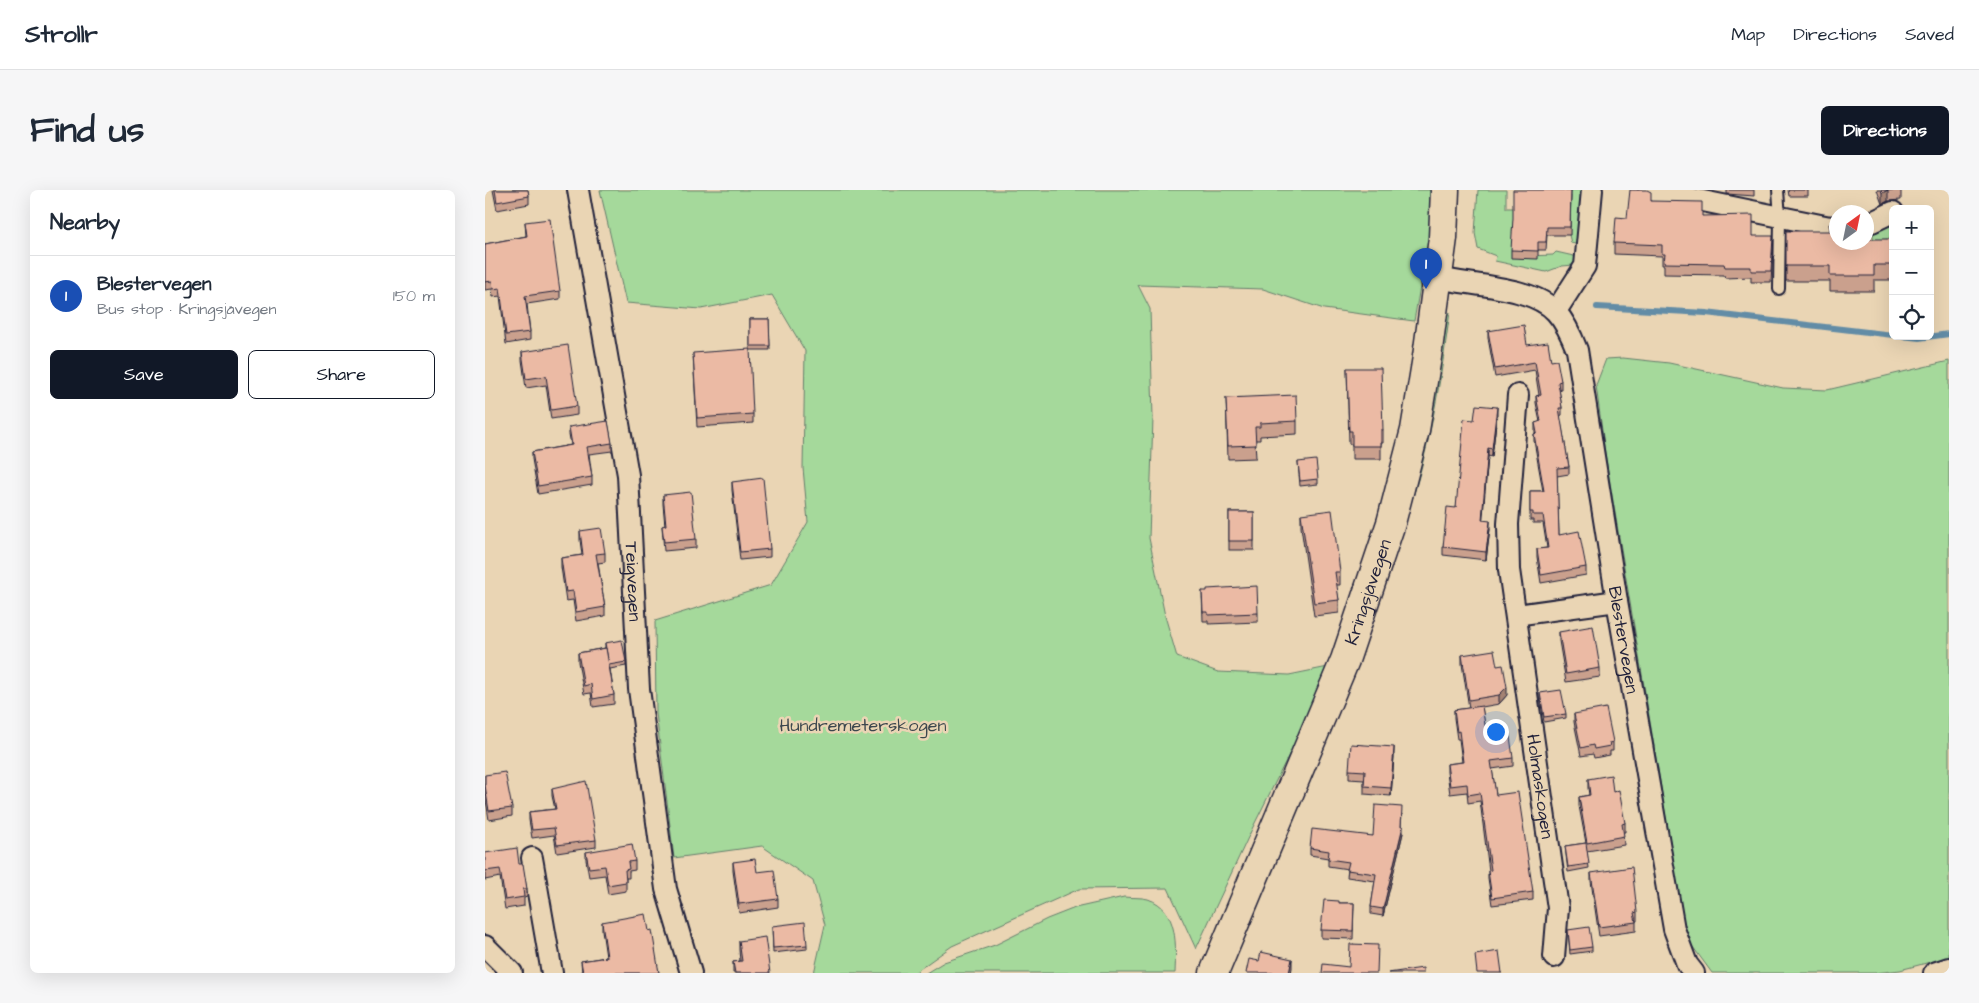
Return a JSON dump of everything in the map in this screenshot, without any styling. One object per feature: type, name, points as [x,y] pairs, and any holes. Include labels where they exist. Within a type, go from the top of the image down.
[{"type":"street","name":"Teigvegen","points":[[578,190],[628,475],[639,689],[665,889],[691,973]]},
{"type":"street","name":"Kringsjåvegen","points":[[1214,973],[1345,660],[1380,560],[1415,430],[1443,238],[1445,190]]},
{"type":"street","points":[[1556,311],[1585,266],[1592,190]]},
{"type":"street","points":[[1649,190],[1780,218],[1829,226]]},
{"type":"street","points":[[1874,220],[1889,213]]},
{"type":"street","name":"Blestervegen","points":[[1438,278],[1530,294],[1556,311],[1569,330],[1577,350],[1617,601],[1674,929],[1687,964],[1694,973]]},
{"type":"street","name":"Holmaskogen","points":[[1518,395],[1508,524],[1509,570],[1558,908],[1553,957]]},
{"type":"street","points":[[1516,615],[1617,601]]},
{"type":"street","points":[[531,858],[552,973]]},
{"type":"street","points":[[485,946],[512,973]]},
{"type":"street","points":[[1934,973],[1949,968]]},
{"type":"lane","points":[[1778,190],[1780,218],[1779,290]]},
{"type":"green space","name":"Hundremeterskogen","points":[[600,190],[1432,190],[1428,250],[1414,321],[1324,309],[1263,289],[1138,285],[1150,309],[1153,418],[1149,538],[1165,616],[1177,657],[1218,672],[1289,675],[1333,666],[1252,829],[1196,949],[1168,888],[1079,889],[952,946],[914,973],[814,973],[825,925],[813,881],[762,846],[674,858],[656,713],[655,621],[771,585],[808,522],[803,468],[805,351],[772,295],[701,309],[626,303]]},
{"type":"green space","points":[[1478,190],[1506,190],[1506,208],[1540,208],[1529,256],[1553,255],[1556,252],[1578,257],[1574,265],[1562,266],[1546,272],[1495,261],[1496,256],[1478,249],[1475,233]]},
{"type":"green space","points":[[1570,190],[1583,190],[1579,245],[1571,243],[1569,235]]},
{"type":"green space","points":[[1889,223],[1889,250],[1874,270],[1873,250],[1874,230]]},
{"type":"green space","points":[[1450,312],[1436,403],[1423,462],[1415,491],[1394,549],[1444,319]]},
{"type":"green space","points":[[1623,358],[1669,363],[1783,388],[1827,390],[1949,361],[1949,957],[1900,970],[1875,973],[1712,973],[1690,943],[1684,925],[1605,453],[1596,385],[1606,359]]},
{"type":"green space","points":[[1124,897],[1148,899],[1158,904],[1165,911],[1170,920],[1175,941],[1175,973],[926,973],[944,962],[995,945],[1047,919],[1075,908]]},
{"type":"building","points":[[495,190],[528,190],[529,196],[497,202]]},
{"type":"building","points":[[1513,190],[1571,190],[1570,227],[1547,227],[1546,242],[1538,242],[1538,251],[1511,250]]},
{"type":"building","points":[[1630,190],[1647,190],[1651,192],[1651,201],[1702,202],[1702,216],[1753,215],[1753,236],[1773,236],[1771,271],[1751,271],[1751,267],[1725,267],[1724,264],[1664,263],[1665,254],[1662,254],[1662,245],[1614,243],[1616,217],[1627,218]]},
{"type":"building","points":[[550,219],[560,291],[525,296],[530,332],[506,335],[500,288],[493,289],[492,281],[485,282],[485,244],[527,236],[525,222]]},
{"type":"building","points":[[1786,231],[1829,231],[1829,250],[1874,250],[1874,239],[1889,239],[1889,265],[1874,265],[1874,276],[1830,276],[1830,266],[1786,266]]},
{"type":"building","points":[[750,319],[769,319],[770,346],[750,346]]},
{"type":"building","points":[[1524,325],[1527,345],[1548,342],[1551,361],[1557,360],[1561,381],[1558,382],[1562,408],[1559,408],[1569,467],[1557,468],[1559,535],[1579,531],[1586,567],[1541,575],[1537,549],[1548,548],[1543,515],[1533,515],[1533,512],[1530,512],[1530,491],[1544,491],[1534,434],[1537,433],[1535,423],[1541,421],[1536,396],[1541,395],[1535,362],[1495,369],[1488,331]]},
{"type":"building","points":[[568,345],[577,406],[551,410],[546,376],[526,379],[522,352]]},
{"type":"building","points":[[750,349],[753,414],[697,418],[693,353]]},
{"type":"building","points":[[1347,368],[1381,368],[1383,430],[1381,430],[1381,446],[1352,446],[1352,431],[1349,431]]},
{"type":"building","points":[[1296,395],[1297,421],[1260,423],[1260,427],[1255,427],[1256,445],[1228,446],[1226,398]]},
{"type":"building","points":[[1476,405],[1497,407],[1492,449],[1488,448],[1482,520],[1490,521],[1486,552],[1443,547],[1447,507],[1456,508],[1464,419],[1474,420]]},
{"type":"building","points":[[608,421],[612,443],[587,447],[592,477],[538,486],[532,452],[572,445],[569,427]]},
{"type":"building","points":[[1316,460],[1318,479],[1300,481],[1298,462]]},
{"type":"building","points":[[763,478],[770,549],[740,552],[732,482]]},
{"type":"building","points":[[691,492],[696,539],[664,542],[662,526],[666,525],[663,495]]},
{"type":"building","points":[[1332,510],[1340,572],[1335,572],[1339,600],[1314,603],[1301,514]]},
{"type":"building","points":[[1229,512],[1254,512],[1254,541],[1229,541]]},
{"type":"building","points":[[601,528],[605,553],[596,554],[605,607],[576,612],[573,591],[566,592],[561,558],[583,555],[580,531]]},
{"type":"building","points":[[1257,586],[1258,613],[1208,615],[1208,612],[1203,612],[1202,591],[1207,591],[1207,589]]},
{"type":"building","points":[[1593,626],[1600,668],[1566,674],[1559,632]]},
{"type":"building","points":[[622,640],[626,662],[609,665],[605,643]]},
{"type":"building","points":[[606,648],[614,695],[593,699],[591,684],[584,686],[578,653]]},
{"type":"building","points":[[1494,650],[1497,666],[1503,665],[1507,687],[1499,695],[1469,700],[1462,655]]},
{"type":"building","points":[[1561,690],[1566,714],[1544,717],[1540,693]]},
{"type":"building","points":[[1482,706],[1486,731],[1509,729],[1513,758],[1491,761],[1496,795],[1518,792],[1533,892],[1492,898],[1488,871],[1491,870],[1480,793],[1468,795],[1467,784],[1450,786],[1447,764],[1463,762],[1454,710]]},
{"type":"building","points":[[1606,708],[1613,742],[1609,743],[1610,746],[1594,749],[1593,745],[1581,748],[1574,714]]},
{"type":"building","points":[[1351,744],[1394,747],[1391,788],[1364,786],[1365,771],[1349,770]]},
{"type":"building","points":[[505,772],[512,808],[489,811],[485,775]]},
{"type":"building","points":[[1611,775],[1613,792],[1619,790],[1625,823],[1622,824],[1624,836],[1587,843],[1579,797],[1590,795],[1588,779]]},
{"type":"building","points":[[586,781],[596,840],[557,845],[554,828],[532,830],[529,812],[556,809],[552,789]]},
{"type":"building","points":[[1375,805],[1402,807],[1401,826],[1403,826],[1383,909],[1371,907],[1376,874],[1347,870],[1349,862],[1328,859],[1329,851],[1310,848],[1312,829],[1373,836]]},
{"type":"building","points":[[1586,843],[1589,864],[1568,867],[1565,846]]},
{"type":"building","points":[[632,844],[635,861],[628,862],[629,869],[625,870],[626,882],[608,885],[605,866],[589,868],[586,852]]},
{"type":"building","points":[[517,848],[519,864],[523,864],[527,889],[523,889],[524,897],[505,900],[500,869],[485,871],[485,853]]},
{"type":"building","points":[[755,859],[757,872],[774,870],[778,899],[739,904],[733,862]]},
{"type":"building","points":[[1632,867],[1637,912],[1634,913],[1636,922],[1599,927],[1591,873]]},
{"type":"building","points":[[1324,900],[1354,903],[1353,931],[1321,930]]},
{"type":"building","points":[[646,914],[649,931],[652,930],[659,973],[583,973],[581,961],[607,957],[602,922]]},
{"type":"building","points":[[805,922],[807,945],[773,948],[772,926]]},
{"type":"building","points":[[1589,927],[1592,947],[1570,950],[1568,930]]},
{"type":"building","points":[[765,937],[770,973],[735,973],[733,962],[742,961],[739,941]]},
{"type":"building","points":[[1350,944],[1378,945],[1377,973],[1322,973],[1323,964],[1349,967]]},
{"type":"building","points":[[1499,951],[1502,973],[1477,973],[1475,955]]},
{"type":"building","points":[[1261,952],[1292,959],[1289,973],[1246,973],[1249,959],[1259,961]]},
{"type":"building","points":[[1423,968],[1423,973],[1388,973]]},
{"type":"waterway","points":[[1597,307],[1706,313],[1889,335]]},
{"type":"waterway","points":[[1934,336],[1949,334]]},
{"type":"place","name":"Blestervegen","points":[[1426,289]]}]
